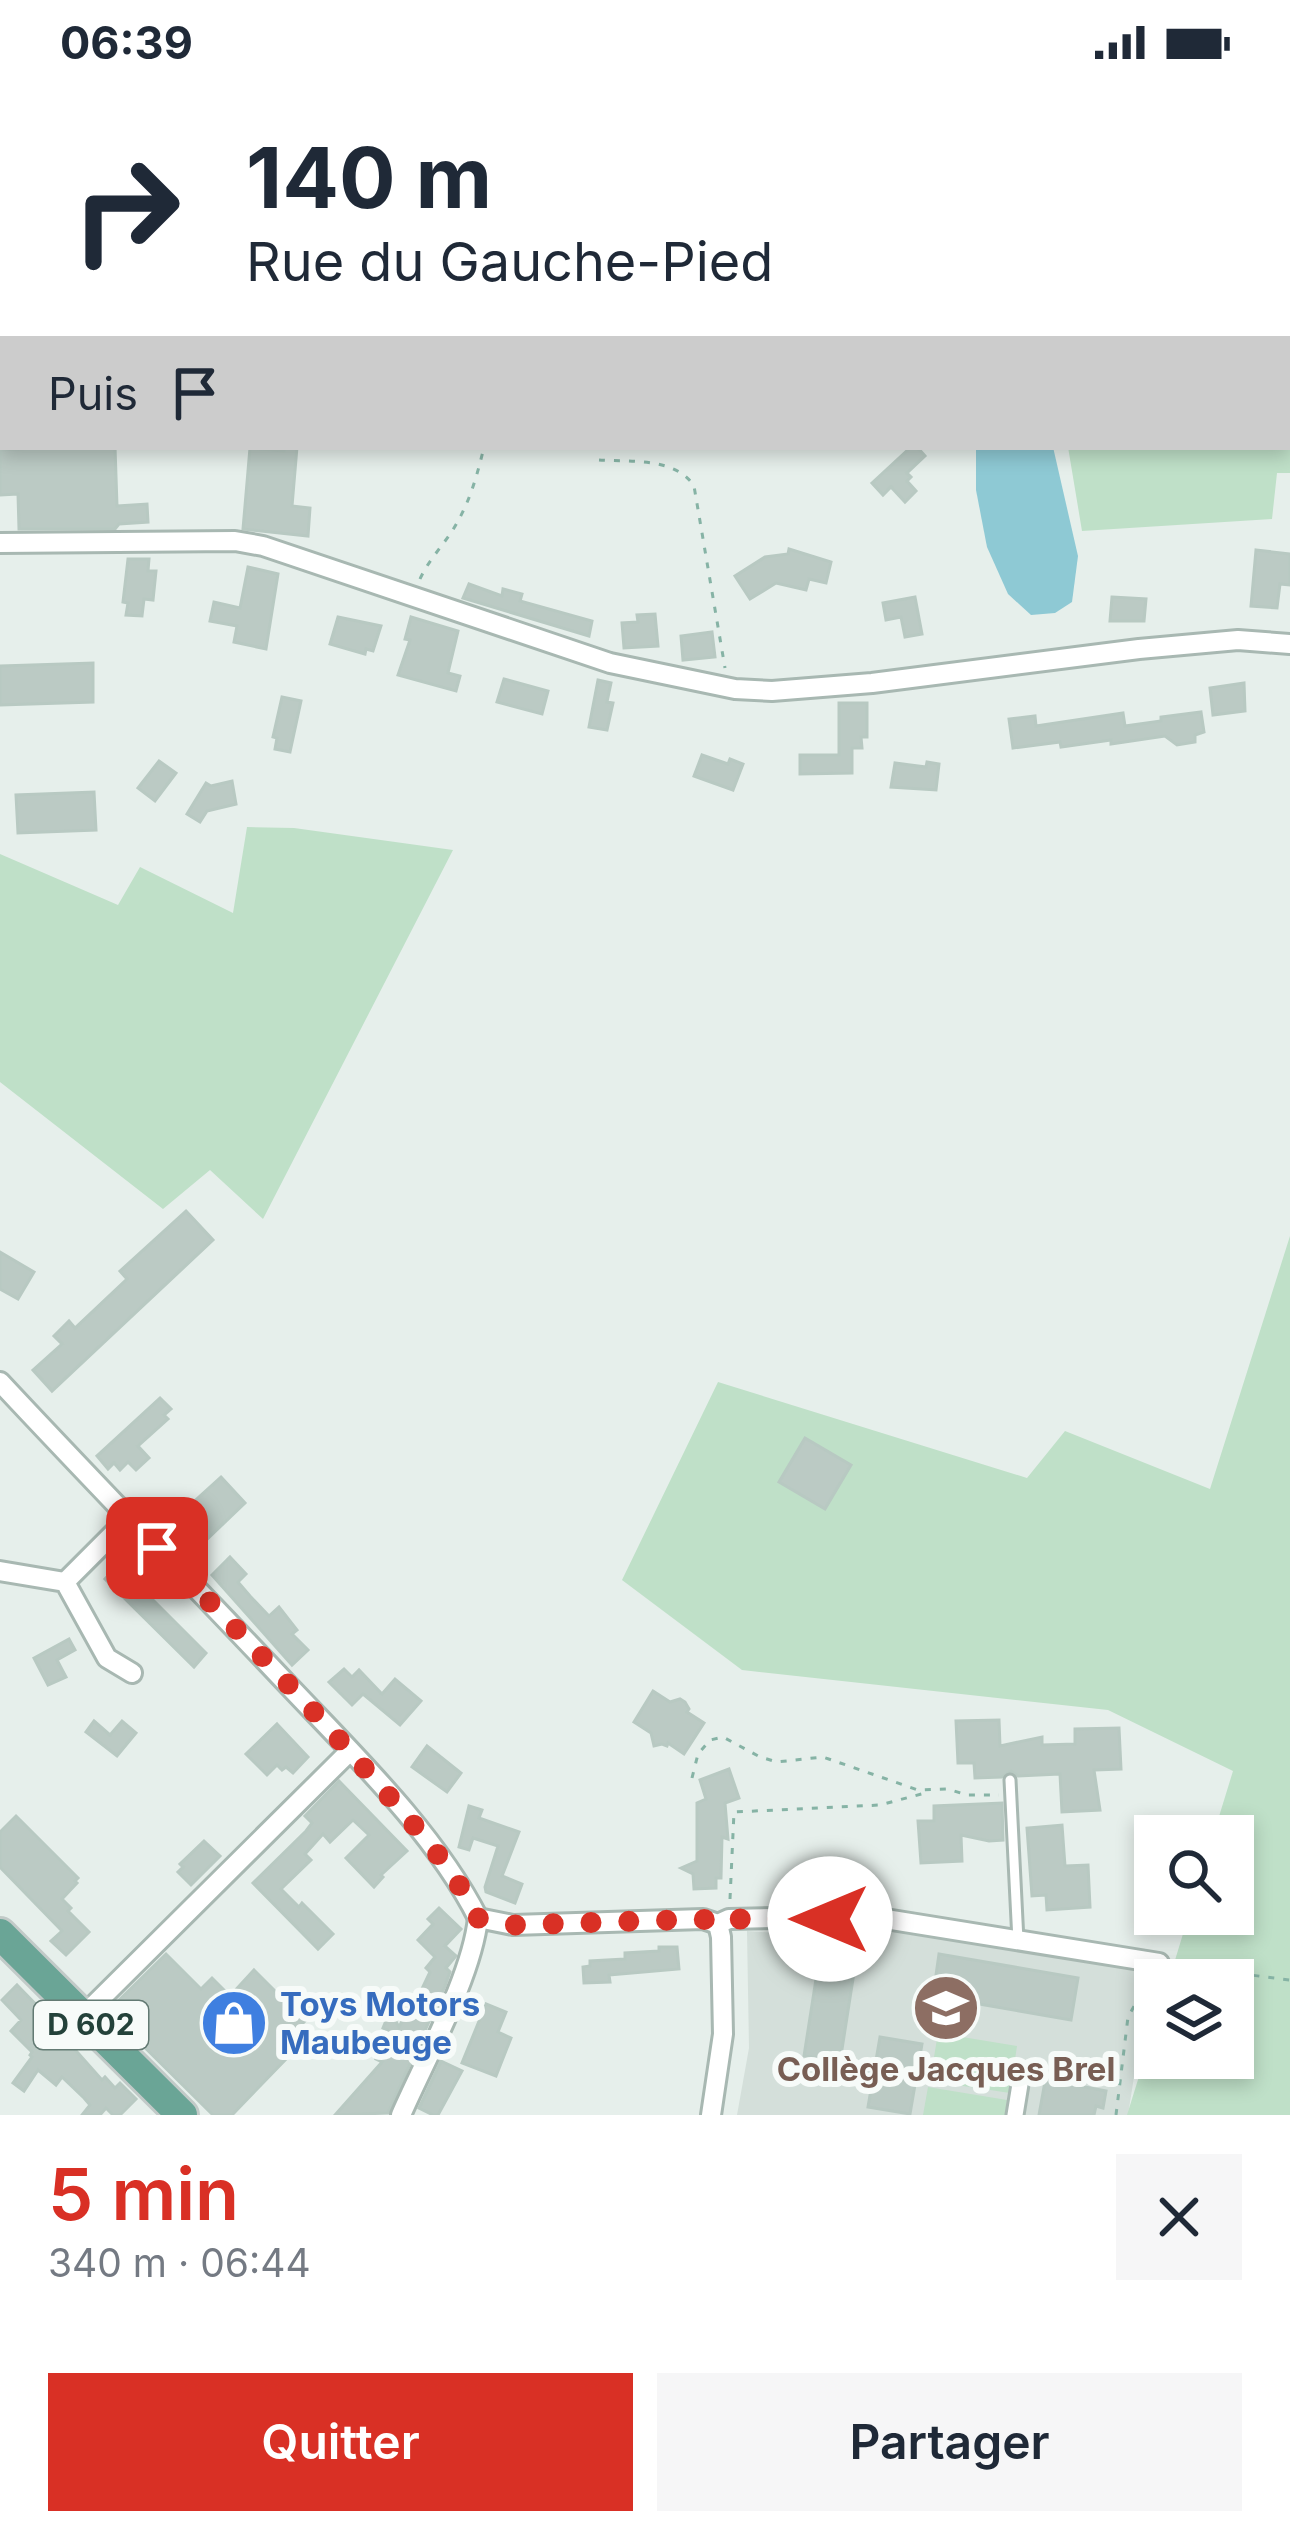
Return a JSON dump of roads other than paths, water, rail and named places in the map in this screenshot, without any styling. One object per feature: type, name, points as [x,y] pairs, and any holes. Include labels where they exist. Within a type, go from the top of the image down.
[{"type":"main road","name":"D 602","points":[[0,1934],[182,2115]]},
{"type":"street","points":[[0,543],[235,541],[290,554],[610,663],[728,688],[772,691],[872,683],[1238,640],[1290,644]]},
{"type":"street","points":[[0,1382],[350,1751],[433,1847],[467,1896],[478,1918],[476,1932],[459,1985],[401,2115]]},
{"type":"street","points":[[65,1582],[128,1519]]},
{"type":"street","points":[[0,1571],[65,1582]]},
{"type":"street","points":[[65,1582],[107,1658],[132,1673]]},
{"type":"street","points":[[83,2016],[350,1751]]},
{"type":"street","points":[[478,1918],[513,1925],[867,1916],[1134,1960]]},
{"type":"street","points":[[711,2115],[723,2034],[723,1922]]},
{"type":"street","points":[[1016,2115],[1022,2072]]},
{"type":"lane","points":[[1010,1780],[1018,1941]]},
{"type":"water","points":[[976,450],[1054,450],[1078,556],[1072,602],[1055,613],[1031,615],[1008,594],[987,547],[976,490]]},
{"type":"place","name":"Collège Jacques Brel","points":[[946,2008]]},
{"type":"place","name":"Toys Motors Maubeuge","points":[[234,2023]]}]
